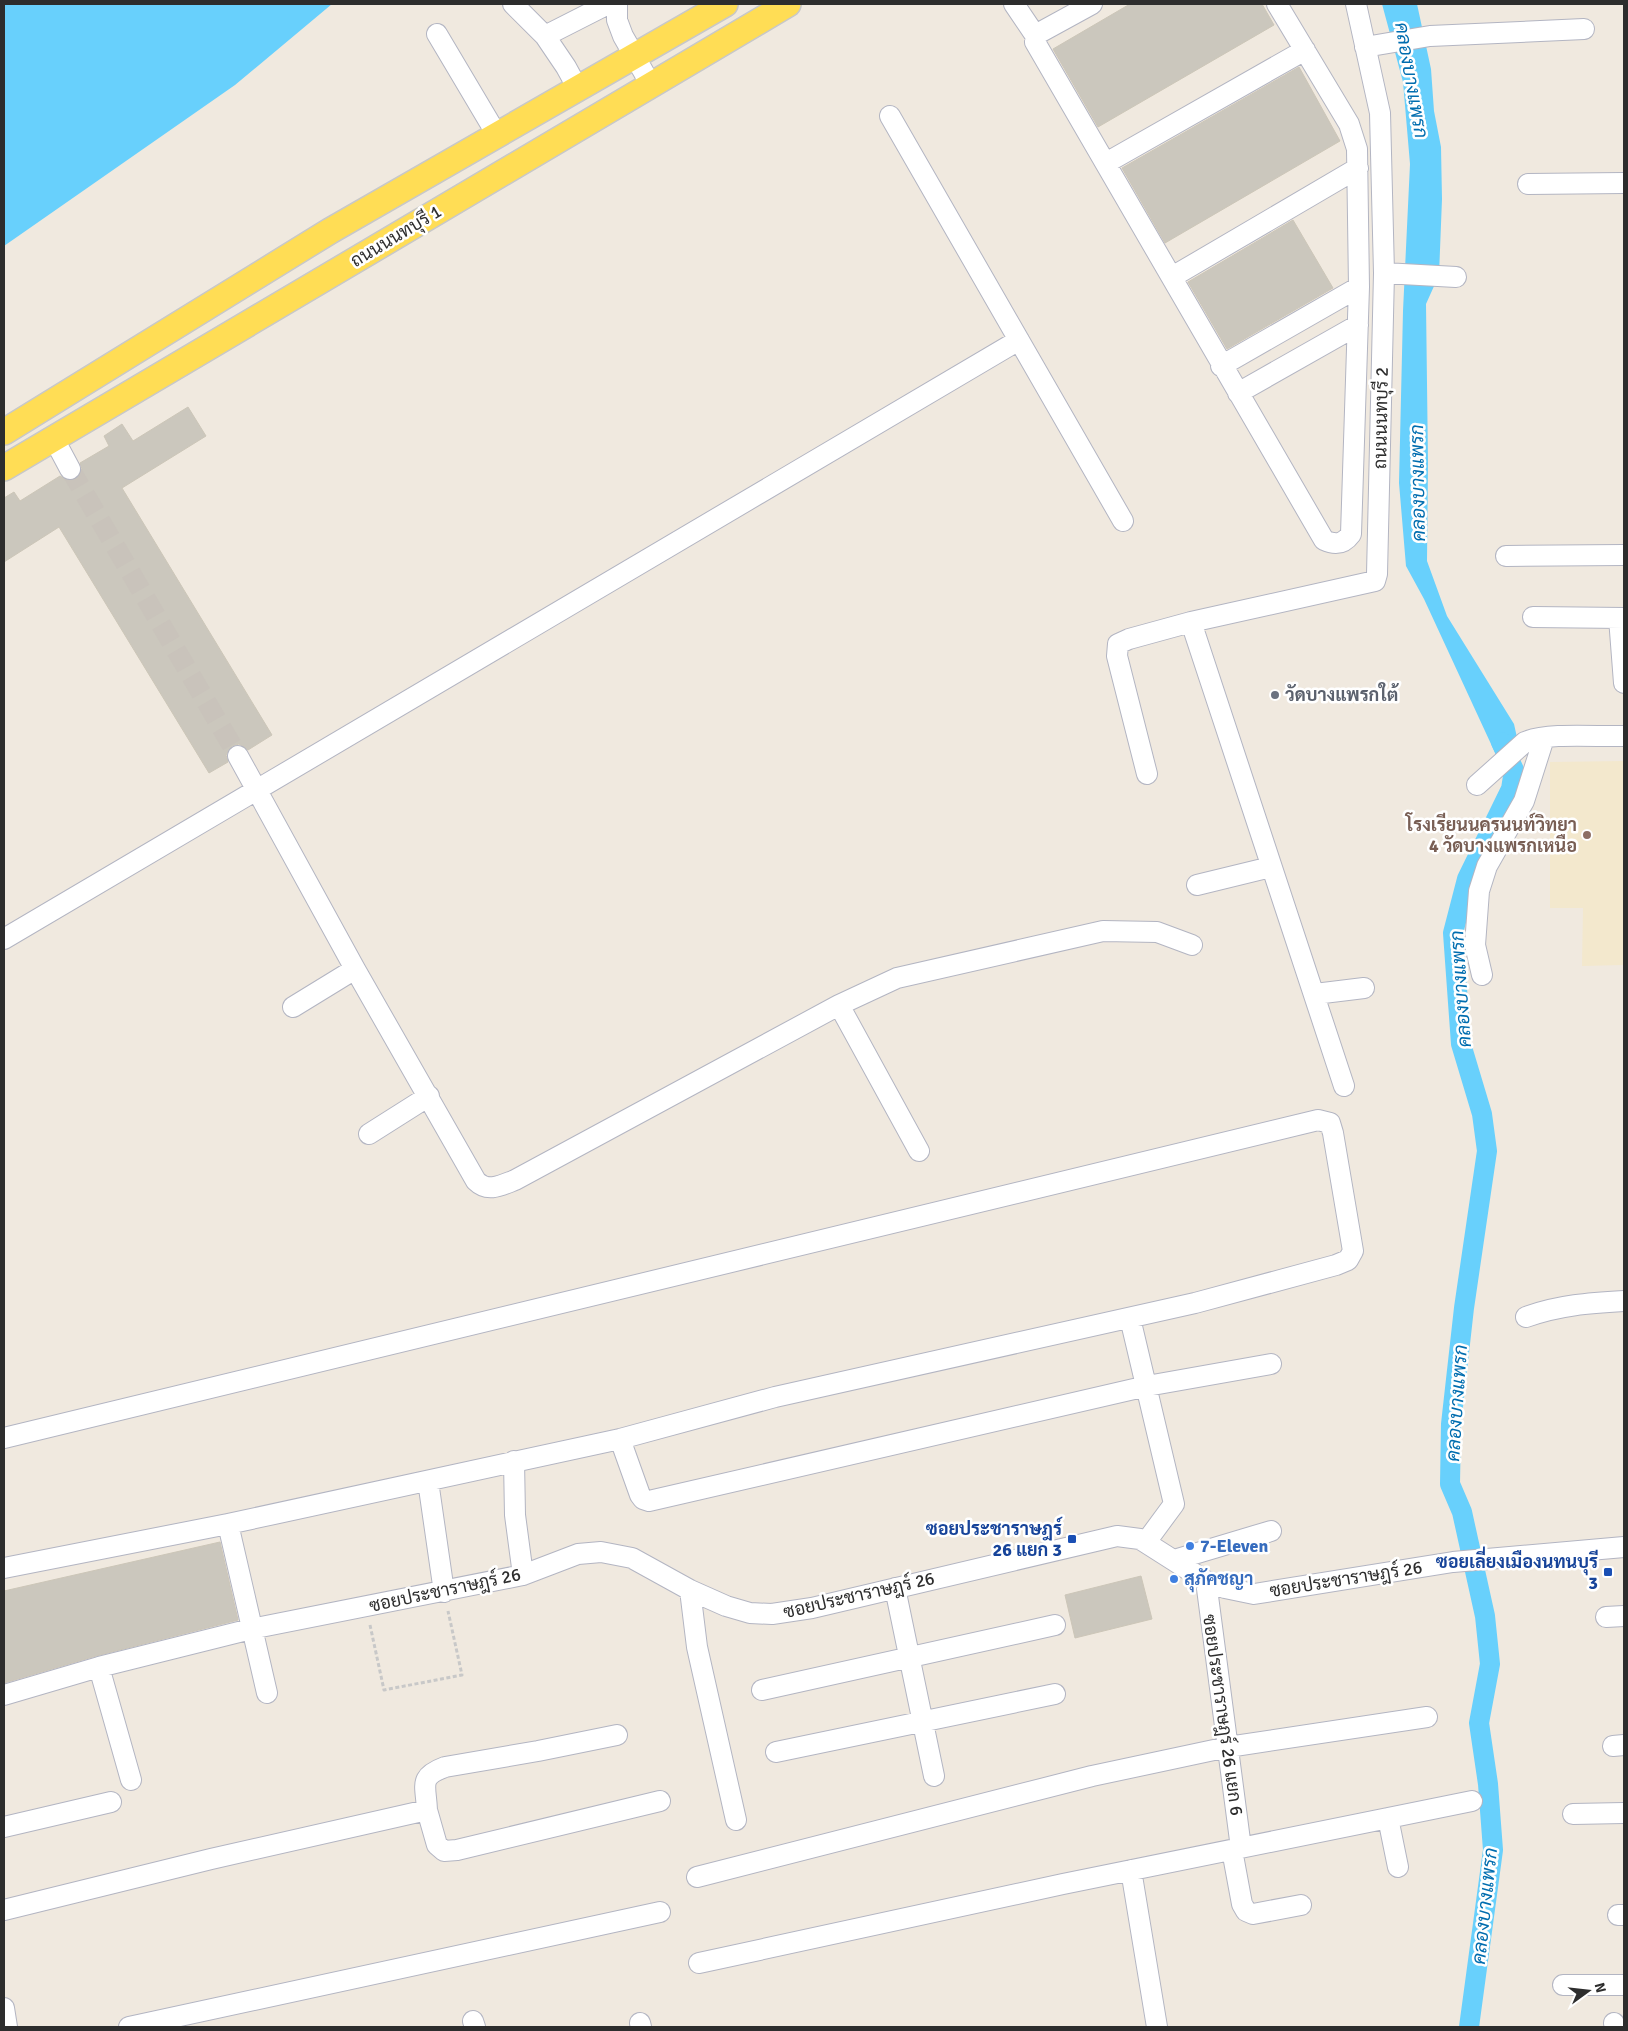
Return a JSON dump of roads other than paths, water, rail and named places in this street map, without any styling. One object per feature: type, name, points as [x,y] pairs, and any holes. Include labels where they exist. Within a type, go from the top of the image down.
[{"type":"main road","name":"ถนนนนทบุรี 1","points":[[4,432],[134,354],[330,231],[725,4]]},
{"type":"main road","name":"ถนนนนทบุรี 1","points":[[4,468],[788,4]]},
{"type":"street","points":[[512,4],[544,36],[566,67],[578,89]]},
{"type":"street","points":[[544,36],[608,4]]},
{"type":"street","points":[[617,4],[617,20],[634,57],[651,85]]},
{"type":"street","points":[[1014,4],[1037,38]]},
{"type":"street","points":[[1092,4],[1039,33],[1035,42],[1172,277],[1221,366],[1324,540],[1334,544],[1346,541],[1351,534],[1359,287],[1358,149],[1354,136],[1277,4]]},
{"type":"street","name":"ถนนนนทบุรี 2","points":[[1146,774],[1117,656],[1118,644],[1129,639],[1191,622],[1375,581],[1377,574],[1390,274],[1380,113],[1356,4]]},
{"type":"street","points":[[1365,47],[1430,36],[1584,29]]},
{"type":"street","points":[[437,34],[497,135]]},
{"type":"street","points":[[1106,163],[1305,50]]},
{"type":"street","points":[[890,116],[1123,521]]},
{"type":"street","points":[[1172,277],[1358,168]]},
{"type":"street","points":[[1528,184],[1624,183]]},
{"type":"street","points":[[1390,274],[1450,277]]},
{"type":"street","points":[[1221,366],[1359,287]]},
{"type":"street","points":[[1238,393],[1358,325]]},
{"type":"street","points":[[4,939],[1019,340]]},
{"type":"street","points":[[54,439],[70,469]]},
{"type":"street","points":[[1506,556],[1624,556]]},
{"type":"street","points":[[1533,617],[1622,618],[1624,683]]},
{"type":"street","points":[[1191,622],[1344,1086]]},
{"type":"street","points":[[1478,785],[1495,769],[1534,740],[1624,736]]},
{"type":"street","points":[[1482,975],[1476,945],[1480,891],[1492,854],[1524,801],[1534,740]]},
{"type":"street","points":[[238,756],[355,969],[476,1181],[481,1186],[494,1188],[515,1180],[839,1005],[897,978],[1103,931],[1157,932],[1192,945]]},
{"type":"street","points":[[1197,885],[1271,867]]},
{"type":"street","points":[[293,1007],[355,969]]},
{"type":"street","points":[[1315,994],[1364,988]]},
{"type":"street","points":[[839,1005],[919,1151]]},
{"type":"street","points":[[369,1134],[429,1096]]},
{"type":"street","points":[[4,1438],[1308,1122],[1318,1120],[1330,1124],[1333,1133],[1353,1251],[1348,1260],[1336,1265],[1196,1303],[775,1397],[620,1439],[228,1524],[4,1568]]},
{"type":"street","points":[[1526,1317],[1572,1304],[1624,1301]]},
{"type":"street","points":[[1130,1318],[1174,1504],[1146,1542]]},
{"type":"street","points":[[620,1439],[640,1495],[643,1499],[649,1501],[1147,1386],[1271,1364]]},
{"type":"street","points":[[514,1461],[515,1515],[524,1575]]},
{"type":"street","points":[[428,1482],[444,1592]]},
{"type":"street","points":[[228,1524],[267,1693]]},
{"type":"street","points":[[1174,1560],[1271,1531]]},
{"type":"street","name":"ซอยประชาราษฎร์ 26","points":[[4,1695],[99,1666],[251,1629],[524,1575],[578,1554],[601,1552],[632,1558],[690,1590],[726,1606],[750,1613],[772,1614],[812,1608],[1117,1536],[1140,1538],[1206,1581],[1225,1588],[1254,1594],[1453,1562],[1624,1547]]},
{"type":"street","name":"ซอยประชาราษฎร์ 26 แยก 6","points":[[1206,1581],[1228,1747],[1242,1904],[1246,1911],[1253,1914],[1301,1905]]},
{"type":"street","points":[[895,1588],[934,1776]]},
{"type":"street","points":[[690,1590],[697,1647],[736,1820]]},
{"type":"street","points":[[762,1690],[1055,1625]]},
{"type":"street","points":[[99,1666],[131,1780]]},
{"type":"street","points":[[776,1752],[1055,1694]]},
{"type":"street","points":[[697,1877],[1092,1776],[1228,1747],[1427,1717]]},
{"type":"street","points":[[617,1735],[445,1767],[430,1773],[426,1780],[427,1810],[437,1845],[444,1851],[457,1850],[660,1801]]},
{"type":"street","points":[[699,1963],[1130,1870],[1472,1801]]},
{"type":"street","points":[[4,1827],[111,1802]]},
{"type":"street","points":[[4,1910],[211,1859],[427,1810]]},
{"type":"street","points":[[1573,1814],[1624,1813]]},
{"type":"street","points":[[1388,1818],[1398,1867]]},
{"type":"street","points":[[1130,1870],[1157,2027]]},
{"type":"street","points":[[129,2027],[660,1912]]},
{"type":"street","points":[[1563,1985],[1624,1985]]},
{"type":"street","points":[[4,2008],[6,2027]]},
{"type":"water","points":[[4,4],[332,4],[235,85],[4,246]]},
{"type":"water","points":[[1382,4],[1417,4],[1431,69],[1434,111],[1441,147],[1442,199],[1439,275],[1426,304],[1427,561],[1447,616],[1514,724],[1518,742],[1497,757],[1424,599],[1406,566],[1399,483],[1403,311],[1410,164],[1403,82]]},
{"type":"waterway","name":"คลองบางแพรก","points":[[1469,2027],[1493,1850],[1488,1784],[1479,1723],[1490,1664],[1485,1616],[1462,1512],[1450,1484],[1451,1424],[1464,1308],[1487,1151],[1482,1114],[1461,1044],[1453,933],[1467,879],[1511,789],[1514,770],[1501,742]]},
{"type":"tunnel","points":[[70,469],[238,756]]},
{"type":"place","name":"วัดบางแพรกใต้","points":[[1275,695]]},
{"type":"place","name":"โรงเรียนนครนนท์วิทยา 4 วัดบางแพรกเหนือ","points":[[1587,835]]},
{"type":"place","name":"ซอยประชาราษฎร์ 26 แยก 3","points":[[1072,1539]]},
{"type":"place","name":"7-Eleven","points":[[1190,1546]]},
{"type":"place","name":"ซอยเลี่ยงเมืองนทนบุรี 3","points":[[1608,1572]]},
{"type":"place","name":"สุภัคชญา","points":[[1174,1579]]}]
